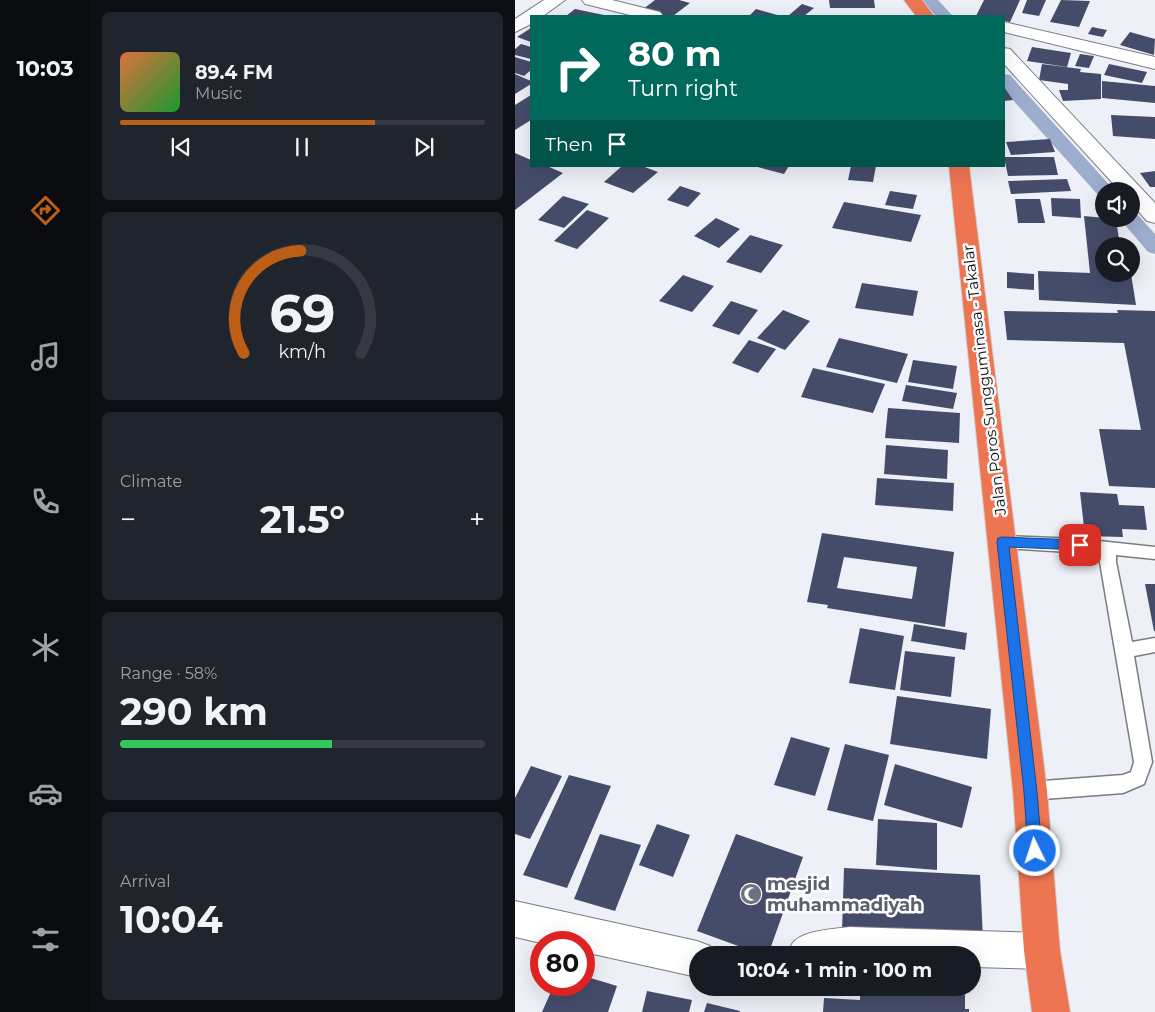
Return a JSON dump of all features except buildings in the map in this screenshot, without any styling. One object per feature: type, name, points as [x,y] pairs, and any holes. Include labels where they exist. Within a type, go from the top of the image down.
[{"type":"highway","points":[[913,0],[924,15]]},
{"type":"highway","name":"Jalan Poros Sungguminasa - Takalar","points":[[959,167],[1031,792],[1042,951],[1051,1012]]},
{"type":"street","points":[[534,15],[556,0]]},
{"type":"street","points":[[591,0],[650,15]]},
{"type":"street","points":[[515,28],[530,18]]},
{"type":"street","points":[[1005,27],[1155,63]]},
{"type":"street","points":[[1005,54],[1155,216]]},
{"type":"street","points":[[515,919],[689,957]]},
{"type":"street","points":[[842,946],[882,946]]},
{"type":"street","points":[[981,949],[1042,951]]},
{"type":"lane","points":[[1002,542],[1080,545],[1155,552]]},
{"type":"lane","points":[[1031,792],[1123,784],[1138,778],[1143,762],[1108,562],[1109,548]]},
{"type":"lane","points":[[1125,651],[1155,645]]},
{"type":"waterway","points":[[929,0],[944,15]]},
{"type":"waterway","points":[[1005,80],[1097,182]]},
{"type":"waterway","points":[[1137,227],[1155,247]]},
{"type":"place","name":"mesjid muhammadiyah","points":[[751,894]]},
{"type":"route","points":[[1035,851],[1031,792],[1002,542],[1080,545]]}]
